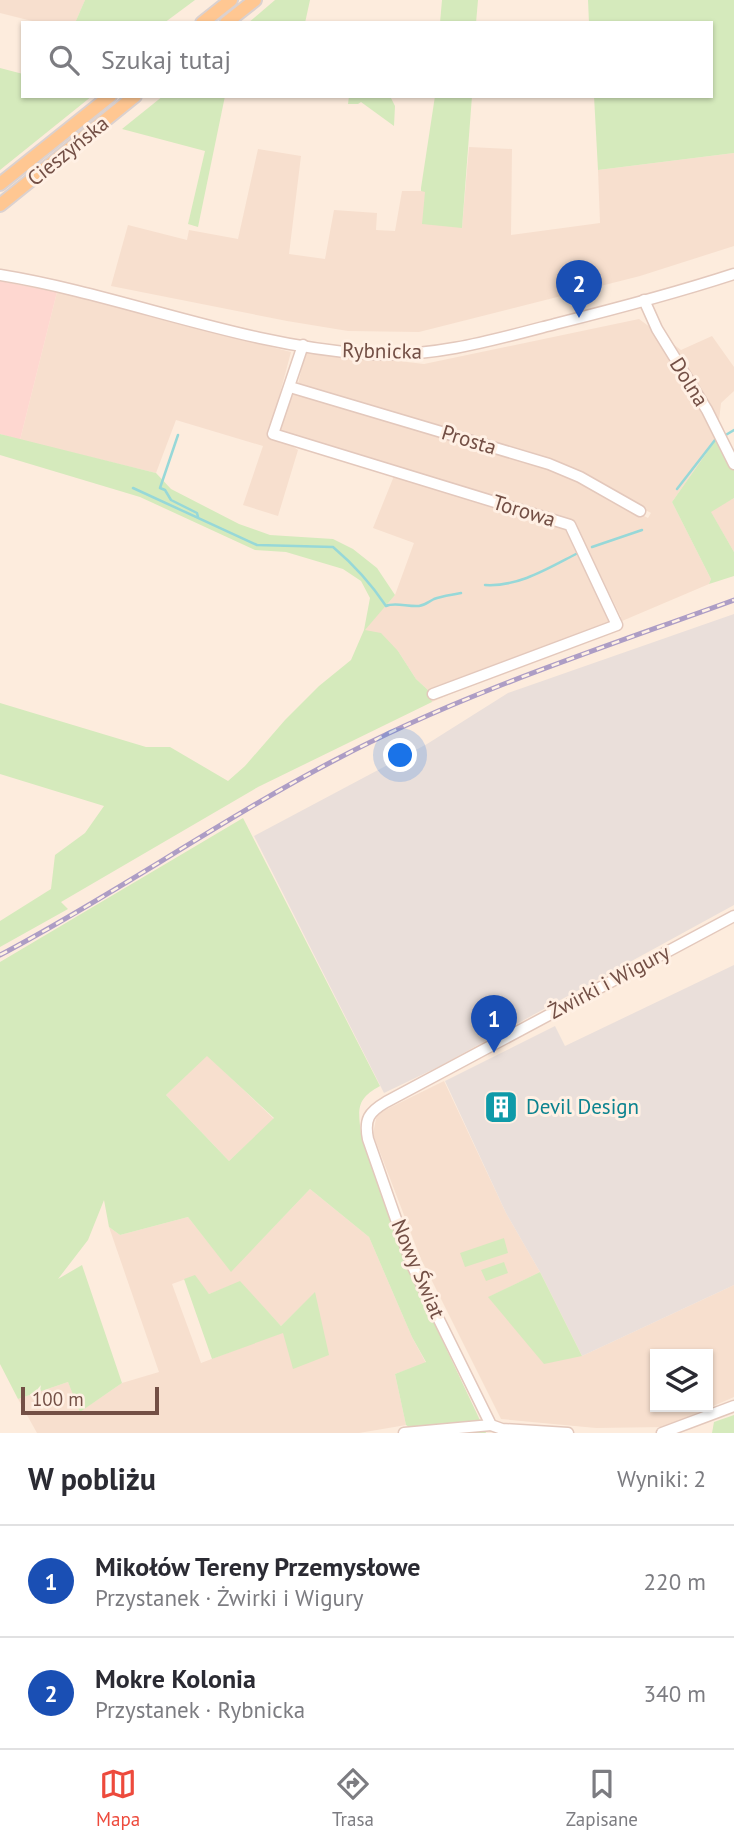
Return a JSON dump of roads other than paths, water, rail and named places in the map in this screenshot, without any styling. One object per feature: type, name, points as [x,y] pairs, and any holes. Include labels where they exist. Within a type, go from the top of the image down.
[{"type":"main road","points":[[204,21],[230,0]]},
{"type":"main road","points":[[229,21],[255,0]]},
{"type":"main road","name":"Cieszyńska","points":[[0,184],[108,98]]},
{"type":"main road","name":"Cieszyńska","points":[[0,205],[133,98]]},
{"type":"street","name":"Rybnicka","points":[[0,269],[28,280]]},
{"type":"street","name":"Rybnicka","points":[[0,275],[240,332],[303,345],[368,354],[435,352],[517,334],[734,274]]},
{"type":"street","name":"Dolna","points":[[644,300],[657,329],[707,410],[734,464]]},
{"type":"street","name":"Torowa","points":[[303,345],[274,434],[570,525],[617,625],[433,694]]},
{"type":"street","name":"Prosta","points":[[290,387],[549,464],[580,477],[640,511]]},
{"type":"street","name":"Żwirki i Wigury","points":[[374,1109],[734,916]]},
{"type":"street","name":"Nowy Świat","points":[[374,1109],[366,1120],[368,1139],[412,1265],[491,1424]]},
{"type":"street","points":[[662,1433],[734,1406]]},
{"type":"street","points":[[404,1433],[491,1424],[502,1429],[568,1433]]},
{"type":"waterway","points":[[724,436],[734,430]]},
{"type":"waterway","points":[[178,435],[160,488],[165,490],[171,500],[197,513],[198,517]]},
{"type":"waterway","points":[[677,489],[715,440]]},
{"type":"waterway","points":[[133,488],[257,545],[333,547],[362,575],[386,606],[419,606],[437,598],[461,593]]},
{"type":"waterway","points":[[592,547],[642,530]]},
{"type":"waterway","points":[[485,585],[521,580],[576,554]]},
{"type":"railway","points":[[0,955],[84,908],[292,783],[383,736],[532,673],[734,600]]},
{"type":"place","name":"Mokre Kolonia","points":[[579,318]]},
{"type":"place","name":"Mikołów Tereny Przemysłowe","points":[[494,1053]]},
{"type":"place","name":"Devil Design","points":[[501,1107]]}]
